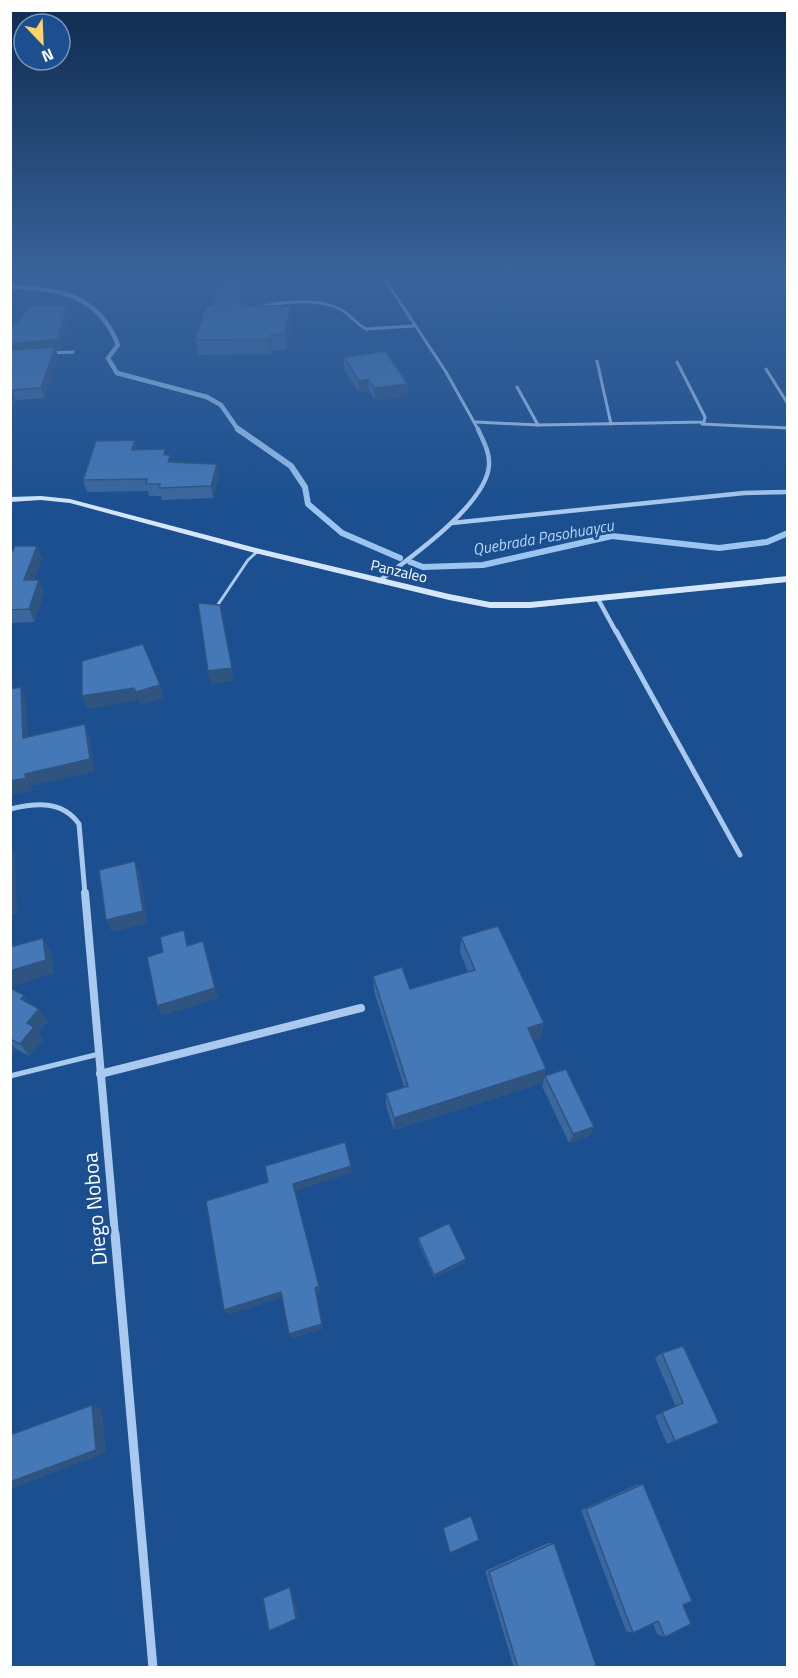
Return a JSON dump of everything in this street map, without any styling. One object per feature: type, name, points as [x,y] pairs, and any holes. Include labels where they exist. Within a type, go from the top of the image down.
[{"type":"street","points":[[42,354],[53,353]]},
{"type":"street","points":[[379,581],[452,523],[483,481],[490,465],[489,452],[476,422],[432,353]]},
{"type":"street","points":[[597,361],[610,424]]},
{"type":"street","points":[[677,362],[705,417],[704,422],[698,424]]},
{"type":"street","points":[[766,369],[788,404]]},
{"type":"street","points":[[517,387],[538,425]]},
{"type":"street","points":[[476,422],[538,425],[698,424],[788,428]]},
{"type":"street","points":[[452,523],[744,493],[788,492]]},
{"type":"street","name":"Panzaleo","points":[[10,500],[41,498],[70,501],[379,581],[490,605],[530,605],[788,579]]},
{"type":"street","points":[[598,598],[740,855]]},
{"type":"street","name":"Diego Noboa","points":[[10,808],[30,804],[55,805],[73,813],[80,824],[153,1668]]},
{"type":"street","points":[[100,1074],[361,1008]]},
{"type":"lane","points":[[214,610],[248,560],[258,551]]},
{"type":"lane","points":[[10,1076],[99,1054]]},
{"type":"building","points":[[10,353],[53,353],[41,388],[13,390],[10,396]]},
{"type":"building","points":[[387,353],[408,384],[374,388],[368,379],[359,381],[344,357]]},
{"type":"building","points":[[135,440],[132,450],[165,449],[164,455],[170,455],[168,462],[217,464],[211,486],[159,488],[160,484],[146,484],[147,479],[83,480],[96,441]]},
{"type":"building","points":[[15,546],[37,546],[24,580],[39,580],[29,609],[10,610],[10,551],[13,551]]},
{"type":"building","points":[[198,603],[220,605],[232,668],[208,671]]},
{"type":"building","points":[[143,644],[160,685],[136,692],[134,688],[82,696],[82,661]]},
{"type":"building","points":[[21,687],[23,738],[85,724],[90,759],[25,774],[26,778],[10,781],[10,689]]},
{"type":"building","points":[[135,861],[143,911],[106,920],[99,870]]},
{"type":"building","points":[[498,926],[544,1023],[528,1028],[546,1069],[394,1118],[386,1093],[408,1086],[373,976],[402,967],[410,989],[475,970],[461,937]]},
{"type":"building","points":[[184,930],[187,946],[203,941],[215,988],[157,1006],[147,957],[163,952],[160,937]]},
{"type":"building","points":[[43,938],[46,960],[10,971],[10,947]]},
{"type":"building","points":[[10,988],[24,995],[21,999],[39,1009],[27,1023],[34,1027],[20,1044],[10,1039]]},
{"type":"building","points":[[566,1069],[594,1127],[573,1134],[545,1076]]},
{"type":"building","points":[[345,1142],[351,1166],[293,1184],[319,1286],[315,1288],[322,1324],[289,1334],[281,1292],[224,1310],[206,1201],[268,1182],[265,1166]]},
{"type":"building","points":[[449,1223],[466,1259],[434,1275],[418,1238]]},
{"type":"building","points":[[683,1346],[719,1423],[675,1441],[662,1412],[683,1403],[662,1353]]},
{"type":"building","points":[[92,1405],[96,1450],[10,1482],[10,1435]]},
{"type":"building","points":[[643,1484],[692,1601],[683,1605],[691,1624],[665,1637],[658,1621],[633,1633],[586,1509]]},
{"type":"building","points":[[471,1516],[479,1540],[450,1553],[443,1528]]},
{"type":"building","points":[[554,1543],[597,1668],[518,1668],[489,1572]]},
{"type":"building","points":[[290,1587],[296,1619],[269,1631],[263,1598]]},
{"type":"waterway","name":"Quebrada Pasohuaycu","points":[[112,353],[108,358],[117,373],[207,397],[221,405],[239,431]]},
{"type":"waterway","name":"Quebrada Pasohuaycu","points":[[238,429],[291,466],[305,487],[308,504],[342,533],[400,558]]},
{"type":"waterway","name":"Quebrada Pasohuaycu","points":[[410,562],[423,567],[483,565],[612,536],[719,548],[767,542],[788,533]]}]
